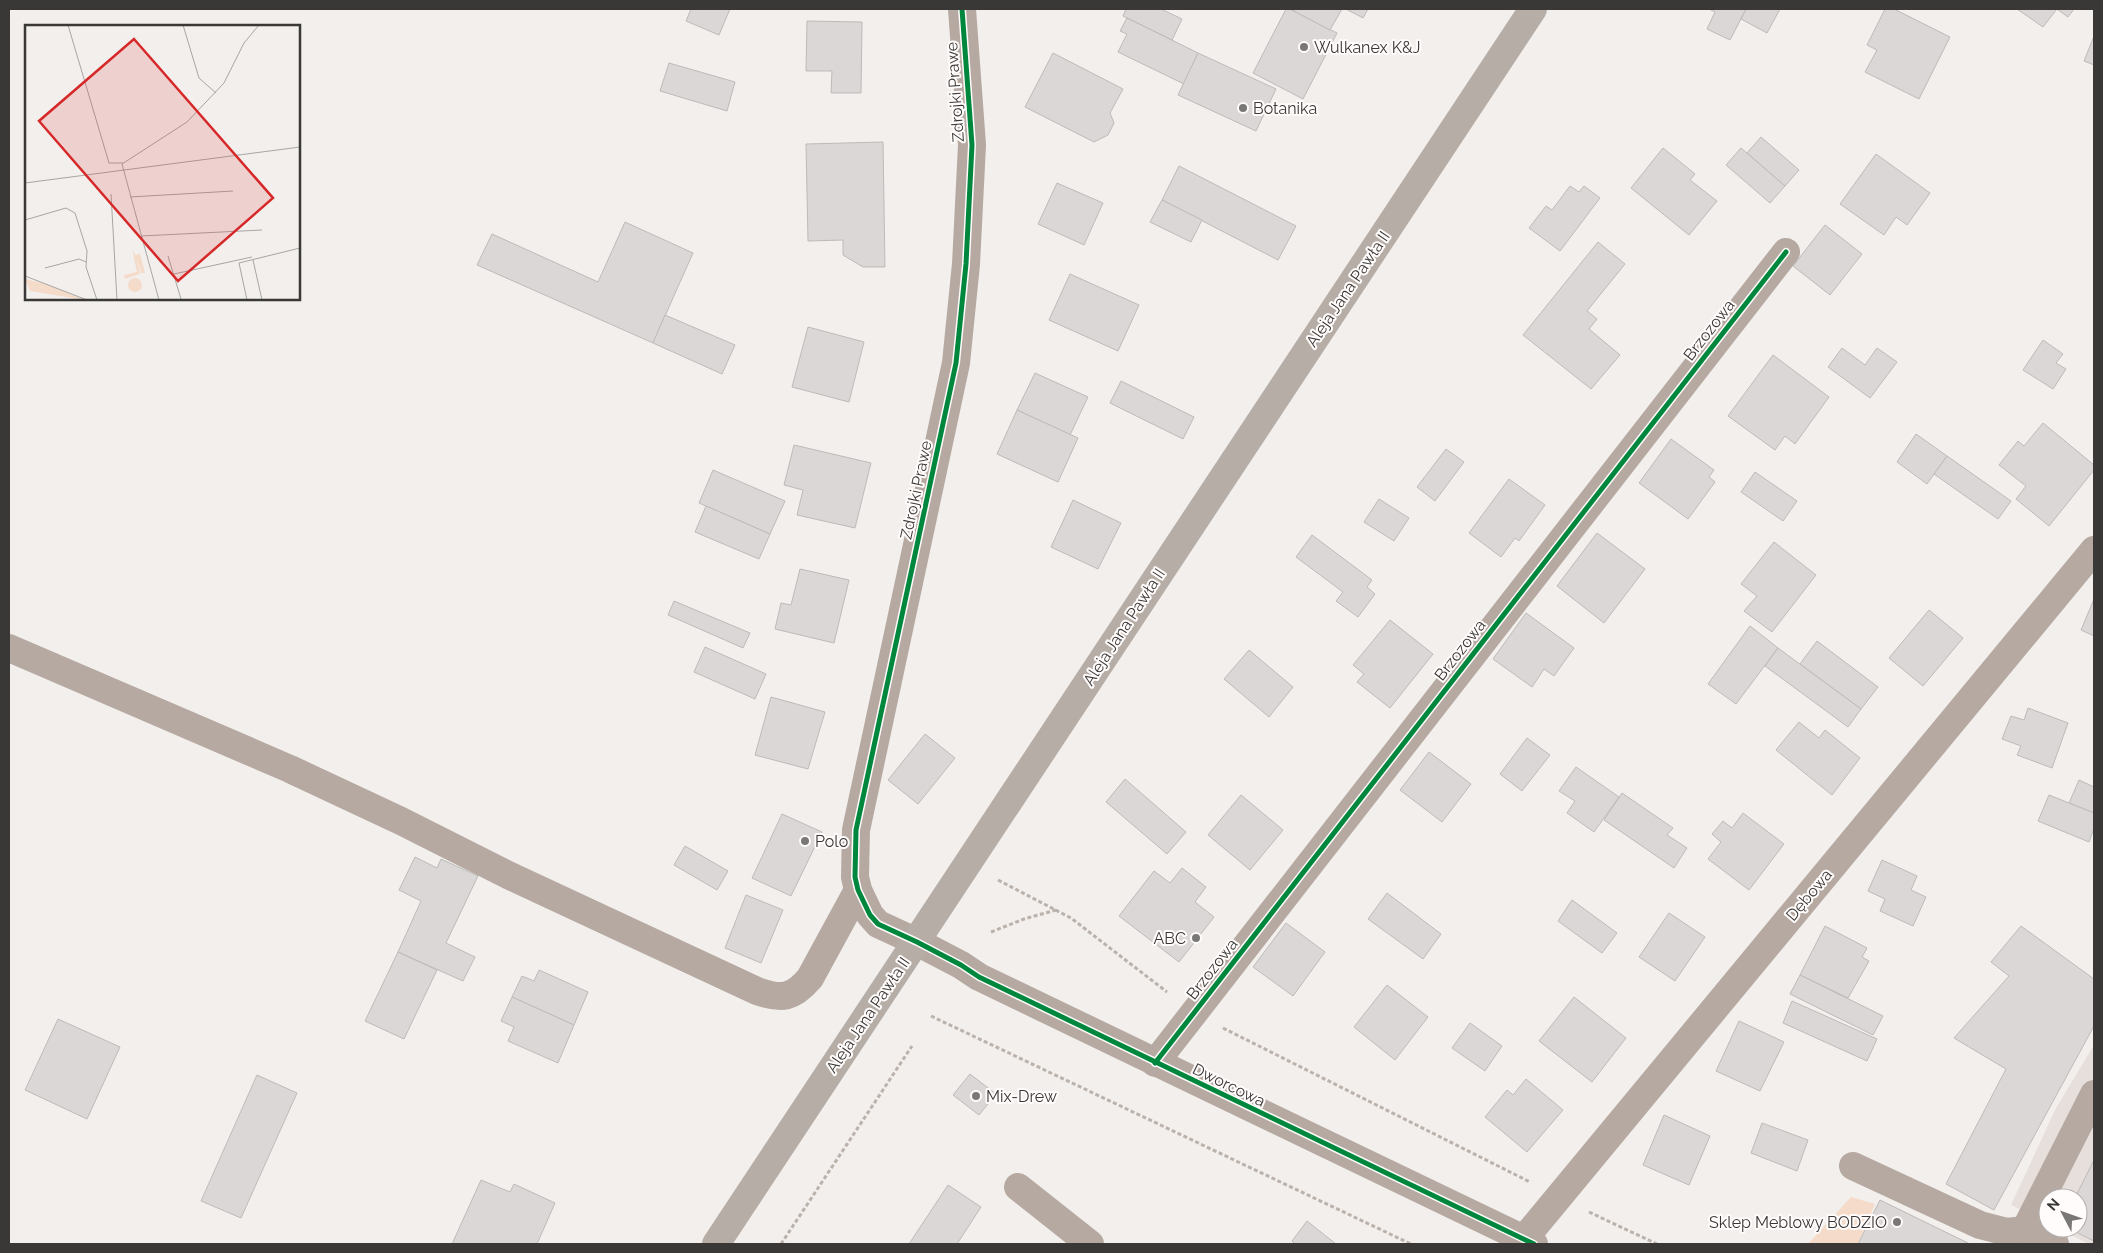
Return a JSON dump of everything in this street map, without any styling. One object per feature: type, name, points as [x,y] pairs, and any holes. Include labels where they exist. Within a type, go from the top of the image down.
[{"type":"main road","name":"Aleja Jana Pawła II","points":[[716,1244],[1533,9]]},
{"type":"street","name":"Zdrojki Prawe","points":[[917,942],[878,924],[867,910],[858,890],[855,877],[856,830],[956,363],[966,264],[972,145],[962,9]]},
{"type":"street","name":"Brzozowa","points":[[1155,1063],[1786,252]]},
{"type":"street","name":"Dębowa","points":[[1529,1242],[1559,1197],[2094,550]]},
{"type":"street","points":[[9,648],[290,769],[401,821],[508,875],[773,997],[788,996],[800,989],[810,978],[858,890]]},
{"type":"street","name":"Dworcowa","points":[[917,942],[961,965],[979,977],[1529,1242]]},
{"type":"street","points":[[2025,1230],[2094,1094]]},
{"type":"street","points":[[1854,1166],[1980,1225],[2007,1232],[2025,1230],[2056,1244]]},
{"type":"street","points":[[1018,1186],[1090,1244]]},
{"type":"path","points":[[998,880],[1071,918],[1194,1013],[1559,1197],[1657,1244]]},
{"type":"path","points":[[992,932],[1024,919],[1057,910]]},
{"type":"path","points":[[931,1016],[1411,1244]]},
{"type":"path","points":[[781,1244],[912,1046]]},
{"type":"shaded area","points":[[2094,1045],[2094,1244],[2089,1244],[2077,1238],[2088,1238],[2088,1188],[2038,1188],[2038,1218],[2011,1205],[2056,1108]]},
{"type":"shaded area","points":[[1851,1197],[1875,1204],[1858,1244],[1808,1244]]},
{"type":"building","points":[[691,9],[730,9],[719,35],[686,21]]},
{"type":"building","points":[[1126,9],[1161,9],[1182,19],[1172,40],[1123,16]]},
{"type":"building","points":[[1286,9],[1290,9],[1337,33],[1303,99],[1253,73]]},
{"type":"building","points":[[1290,9],[1342,9],[1330,30]]},
{"type":"building","points":[[1346,9],[1368,9],[1363,18]]},
{"type":"building","points":[[1709,9],[1746,9],[1730,40],[1707,29],[1715,12]]},
{"type":"building","points":[[1746,9],[1780,9],[1767,33],[1741,19]]},
{"type":"building","points":[[1885,9],[1894,9],[1950,37],[1919,99],[1865,72],[1877,50],[1867,45]]},
{"type":"building","points":[[2017,9],[2057,9],[2043,27]]},
{"type":"building","points":[[2057,9],[2074,9],[2068,17]]},
{"type":"building","points":[[1127,18],[1198,53],[1184,84],[1118,52],[1127,34],[1120,31]]},
{"type":"building","points":[[807,21],[862,22],[861,93],[831,93],[832,71],[806,71]]},
{"type":"building","points":[[2094,36],[2094,65],[2084,61]]},
{"type":"building","points":[[1053,53],[1123,89],[1110,113],[1114,123],[1108,135],[1094,142],[1025,107]]},
{"type":"building","points":[[1198,53],[1276,89],[1256,131],[1178,95]]},
{"type":"building","points":[[669,63],[735,82],[727,111],[660,91]]},
{"type":"building","points":[[1761,137],[1799,170],[1785,186],[1747,153]]},
{"type":"building","points":[[883,142],[885,267],[863,267],[843,255],[843,240],[808,241],[806,144]]},
{"type":"building","points":[[1663,148],[1695,174],[1690,180],[1717,201],[1689,235],[1631,188]]},
{"type":"building","points":[[1741,148],[1785,186],[1770,203],[1726,165]]},
{"type":"building","points":[[1876,154],[1930,193],[1907,225],[1896,217],[1884,235],[1840,204]]},
{"type":"building","points":[[1179,166],[1296,226],[1278,260],[1162,200]]},
{"type":"building","points":[[1057,183],[1103,203],[1084,245],[1038,224]]},
{"type":"building","points":[[1570,186],[1579,192],[1584,186],[1600,198],[1560,251],[1529,228],[1546,206],[1552,210]]},
{"type":"building","points":[[1162,200],[1202,220],[1191,242],[1150,222]]},
{"type":"building","points":[[625,222],[693,253],[653,343],[477,265],[492,234],[598,282]]},
{"type":"building","points":[[1825,225],[1862,254],[1830,295],[1793,266]]},
{"type":"building","points":[[1598,242],[1625,264],[1587,311],[1597,319],[1589,329],[1620,355],[1591,389],[1523,335]]},
{"type":"building","points":[[1070,274],[1139,305],[1118,351],[1049,320]]},
{"type":"building","points":[[665,315],[735,345],[722,374],[653,343]]},
{"type":"building","points":[[808,327],[864,342],[849,402],[792,387]]},
{"type":"building","points":[[2043,340],[2063,354],[2056,363],[2066,369],[2053,389],[2023,370]]},
{"type":"building","points":[[1842,348],[1865,365],[1877,348],[1897,362],[1870,398],[1828,367]]},
{"type":"building","points":[[1773,355],[1829,397],[1795,444],[1785,436],[1775,450],[1728,416]]},
{"type":"building","points":[[1035,373],[1088,397],[1070,435],[1017,410]]},
{"type":"building","points":[[1121,381],[1194,417],[1183,439],[1110,403]]},
{"type":"building","points":[[1017,410],[1078,438],[1058,482],[997,454]]},
{"type":"building","points":[[2043,423],[2094,465],[2094,470],[2049,526],[2016,499],[2026,486],[1999,465],[2018,441],[2024,446]]},
{"type":"building","points":[[1916,434],[1947,456],[1927,484],[1897,462]]},
{"type":"building","points":[[1671,439],[1714,470],[1709,477],[1715,482],[1688,519],[1639,483]]},
{"type":"building","points":[[794,445],[871,463],[855,528],[797,515],[803,490],[784,485]]},
{"type":"building","points":[[1446,449],[1464,462],[1435,501],[1417,487]]},
{"type":"building","points":[[1947,456],[2011,501],[1998,519],[1934,474]]},
{"type":"building","points":[[713,470],[785,501],[770,534],[699,503]]},
{"type":"building","points":[[1755,472],[1797,501],[1783,521],[1741,492]]},
{"type":"building","points":[[1509,479],[1545,505],[1519,541],[1515,538],[1501,557],[1469,533]]},
{"type":"building","points":[[1379,499],[1409,518],[1394,541],[1364,522]]},
{"type":"building","points":[[1073,500],[1121,523],[1098,569],[1051,547]]},
{"type":"building","points":[[706,506],[770,534],[759,559],[695,532]]},
{"type":"building","points":[[1597,533],[1645,569],[1604,623],[1557,586]]},
{"type":"building","points":[[1312,535],[1372,580],[1367,587],[1375,594],[1358,617],[1336,601],[1343,592],[1296,557]]},
{"type":"building","points":[[1774,542],[1816,575],[1772,632],[1744,611],[1757,596],[1741,584]]},
{"type":"building","points":[[800,569],[849,580],[834,643],[775,629],[781,603],[791,605]]},
{"type":"building","points":[[2094,599],[2094,636],[2081,630]]},
{"type":"building","points":[[674,601],[750,633],[743,648],[668,615]]},
{"type":"building","points":[[1929,610],[1963,638],[1923,686],[1889,658]]},
{"type":"building","points":[[1526,613],[1574,648],[1554,676],[1544,669],[1532,687],[1493,659]]},
{"type":"building","points":[[1390,620],[1433,654],[1390,708],[1357,682],[1364,674],[1353,665]]},
{"type":"building","points":[[1750,626],[1778,648],[1736,704],[1708,684]]},
{"type":"building","points":[[1817,641],[1878,687],[1861,709],[1800,664]]},
{"type":"building","points":[[705,647],[766,674],[755,699],[694,672]]},
{"type":"building","points":[[1778,648],[1861,709],[1848,727],[1765,666]]},
{"type":"building","points":[[1249,650],[1293,687],[1269,717],[1224,679]]},
{"type":"building","points":[[771,697],[825,712],[808,769],[755,755]]},
{"type":"building","points":[[2028,708],[2068,723],[2052,768],[2017,755],[2021,746],[2002,739],[2011,716],[2024,720]]},
{"type":"building","points":[[1799,722],[1819,738],[1825,730],[1860,758],[1832,795],[1776,750]]},
{"type":"building","points":[[925,734],[955,758],[918,804],[888,780]]},
{"type":"building","points":[[1527,738],[1550,755],[1522,791],[1500,774]]},
{"type":"building","points":[[1429,752],[1471,784],[1442,822],[1400,790]]},
{"type":"building","points":[[1576,767],[1619,797],[1594,832],[1567,813],[1575,801],[1559,791]]},
{"type":"building","points":[[1125,779],[1186,832],[1167,854],[1106,802]]},
{"type":"building","points":[[2079,780],[2094,787],[2094,813],[2069,803]]},
{"type":"building","points":[[1622,793],[1673,828],[1667,835],[1687,848],[1674,868],[1604,820]]},
{"type":"building","points":[[1241,795],[1283,830],[1250,870],[1208,835]]},
{"type":"building","points":[[2049,795],[2094,813],[2094,828],[2089,842],[2038,821]]},
{"type":"building","points":[[1743,813],[1784,844],[1749,890],[1708,859],[1721,842],[1712,834],[1723,821],[1732,828]]},
{"type":"building","points":[[782,814],[822,832],[791,896],[752,878]]},
{"type":"building","points":[[685,846],[728,871],[717,890],[674,865]]},
{"type":"building","points":[[415,857],[437,868],[441,859],[478,876],[446,943],[475,957],[463,981],[398,952],[421,901],[399,890]]},
{"type":"building","points":[[1882,860],[1917,876],[1911,890],[1926,897],[1913,926],[1880,911],[1885,899],[1868,891]]},
{"type":"building","points":[[1182,868],[1206,887],[1195,902],[1214,917],[1179,962],[1119,916],[1154,871],[1170,883]]},
{"type":"building","points":[[1387,893],[1441,934],[1423,959],[1368,919]]},
{"type":"building","points":[[746,895],[783,910],[761,963],[725,948]]},
{"type":"building","points":[[1572,900],[1617,933],[1602,953],[1558,921]]},
{"type":"building","points":[[1669,913],[1705,937],[1675,981],[1639,957]]},
{"type":"building","points":[[1286,923],[1325,952],[1293,996],[1253,967]]},
{"type":"building","points":[[1825,926],[1867,948],[1862,957],[1869,961],[1848,998],[1800,975]]},
{"type":"building","points":[[2021,926],[2094,979],[2094,1026],[1994,1210],[1946,1184],[2006,1069],[1954,1038],[2009,976],[1991,962]]},
{"type":"building","points":[[398,952],[437,970],[404,1039],[365,1021]]},
{"type":"building","points":[[539,970],[588,992],[574,1025],[512,997],[522,976],[534,981]]},
{"type":"building","points":[[1800,975],[1883,1016],[1873,1035],[1790,994]]},
{"type":"building","points":[[1387,985],[1428,1017],[1395,1060],[1354,1027]]},
{"type":"building","points":[[512,997],[574,1025],[558,1063],[508,1041],[514,1027],[501,1021]]},
{"type":"building","points":[[1574,997],[1626,1038],[1592,1082],[1539,1041]]},
{"type":"building","points":[[1792,1001],[1877,1039],[1867,1061],[1783,1023]]},
{"type":"building","points":[[58,1019],[120,1047],[87,1119],[25,1090]]},
{"type":"building","points":[[1739,1021],[1784,1042],[1760,1091],[1716,1071]]},
{"type":"building","points":[[1470,1023],[1502,1046],[1485,1071],[1452,1048]]},
{"type":"building","points":[[970,1074],[996,1094],[979,1115],[953,1095]]},
{"type":"building","points":[[257,1075],[297,1093],[241,1218],[201,1201]]},
{"type":"building","points":[[1526,1079],[1563,1110],[1527,1152],[1485,1117],[1507,1090],[1513,1095]]},
{"type":"building","points":[[1664,1115],[1710,1136],[1689,1185],[1643,1165]]},
{"type":"building","points":[[1762,1123],[1808,1140],[1797,1171],[1751,1153]]},
{"type":"building","points":[[2094,1160],[2094,1241],[2088,1238],[2088,1188],[2080,1188]]},
{"type":"building","points":[[481,1180],[510,1192],[514,1184],[555,1203],[537,1244],[452,1244]]},
{"type":"building","points":[[948,1185],[981,1207],[957,1244],[909,1244]]},
{"type":"building","name":"Sklep Meblowy BODZIO","points":[[1880,1200],[1970,1244],[1858,1244]]},
{"type":"building","points":[[1307,1221],[1336,1244],[1295,1244],[1292,1241]]},
{"type":"cycle path","points":[[962,9],[972,145],[966,264],[956,363],[856,830],[855,877],[858,890],[870,915],[878,924],[961,965],[979,977],[1534,1244]]},
{"type":"cycle path","points":[[1155,1063],[1786,252]]},
{"type":"place","name":"Wulkanex K&J","points":[[1304,47]]},
{"type":"place","name":"Botanika","points":[[1243,108]]},
{"type":"place","name":"Polo","points":[[805,841]]},
{"type":"place","name":"ABC","points":[[1196,938]]},
{"type":"place","name":"Mix-Drew","points":[[976,1096]]},
{"type":"place","name":"Sklep Meblowy BODZIO","points":[[1897,1222]]}]
